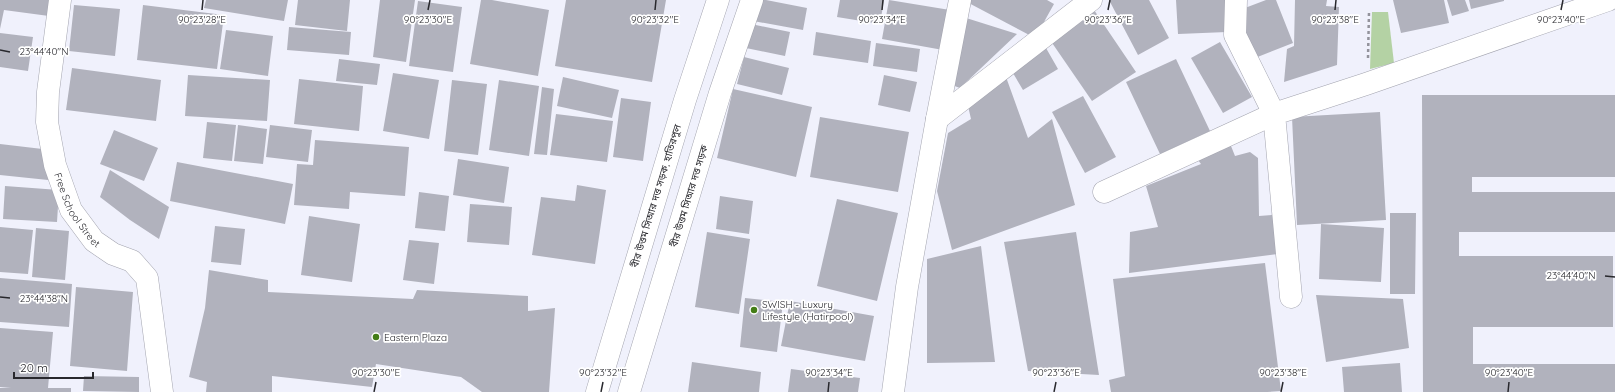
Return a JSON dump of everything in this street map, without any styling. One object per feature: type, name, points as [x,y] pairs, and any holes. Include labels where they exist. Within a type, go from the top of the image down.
[{"type":"street","name":"Free School Street","points":[[60,0],[48,92],[47,122],[55,165],[71,210],[94,241],[113,254],[132,261],[147,278],[162,392]]},
{"type":"street","name":"বীর উত্তম সিআর দত্ত সড়ক, হাতিরপুল","points":[[597,392],[685,100],[718,0]]},
{"type":"street","name":"বীর উত্তম সিআর দত্ত সড়ক","points":[[629,392],[720,93],[752,0]]},
{"type":"street","points":[[893,392],[907,287],[960,0]]},
{"type":"street","points":[[937,119],[1091,0]]},
{"type":"street","points":[[1236,0],[1235,35],[1274,114],[1291,297]]},
{"type":"street","points":[[1104,192],[1274,114],[1366,84],[1608,0]]},
{"type":"path","points":[[1366,84],[1369,12]]},
{"type":"green space","points":[[1372,12],[1388,12],[1394,63],[1370,69]]},
{"type":"building","points":[[0,0],[52,0],[49,16],[4,10],[0,29]]},
{"type":"building","points":[[206,0],[288,0],[284,21],[204,8]]},
{"type":"building","points":[[298,0],[350,0],[347,31],[295,25]]},
{"type":"building","points":[[380,0],[415,0],[406,62],[373,57]]},
{"type":"building","points":[[481,0],[492,0],[549,10],[538,76],[470,64]]},
{"type":"building","points":[[566,0],[666,0],[652,82],[555,66]]},
{"type":"building","points":[[757,0],[766,0],[807,8],[803,30],[753,21]]},
{"type":"building","points":[[840,0],[884,0],[880,24],[837,17]]},
{"type":"building","points":[[889,0],[950,10],[943,50],[882,39]]},
{"type":"building","points":[[963,0],[1047,0],[1054,4],[1035,38]]},
{"type":"building","points":[[1109,0],[1149,0],[1169,38],[1138,55]]},
{"type":"building","points":[[1176,0],[1226,0],[1227,32],[1178,34]]},
{"type":"building","points":[[1266,0],[1276,0],[1293,43],[1255,58],[1237,11]]},
{"type":"building","points":[[1295,0],[1327,0],[1326,6],[1339,7],[1337,65],[1284,82],[1287,49],[1294,46]]},
{"type":"building","points":[[1393,0],[1444,0],[1449,23],[1401,33]]},
{"type":"building","points":[[1447,0],[1465,0],[1469,11],[1452,16]]},
{"type":"building","points":[[1469,0],[1504,0],[1504,1],[1471,9]]},
{"type":"building","points":[[418,1],[462,7],[453,72],[409,66]]},
{"type":"building","points":[[74,5],[120,9],[115,56],[69,51]]},
{"type":"building","points":[[143,5],[224,15],[217,69],[137,60]]},
{"type":"building","points":[[1092,7],[1136,72],[1092,101],[1048,37]]},
{"type":"building","points":[[963,17],[1017,34],[960,88],[949,84]]},
{"type":"building","points":[[751,24],[790,32],[785,56],[746,48]]},
{"type":"building","points":[[289,27],[351,32],[349,55],[287,50]]},
{"type":"building","points":[[226,30],[273,36],[268,76],[220,69]]},
{"type":"building","points":[[816,32],[871,41],[868,63],[813,55]]},
{"type":"building","points":[[0,33],[33,37],[28,71],[0,67]]},
{"type":"building","points":[[1220,42],[1252,97],[1223,113],[1191,58]]},
{"type":"building","points":[[876,43],[920,49],[917,72],[873,66]]},
{"type":"building","points":[[1046,48],[1058,69],[1023,90],[1010,68]]},
{"type":"building","points":[[744,57],[789,68],[782,95],[737,84]]},
{"type":"building","points":[[339,59],[380,64],[377,85],[336,81]]},
{"type":"building","points":[[1176,59],[1210,131],[1160,154],[1126,82]]},
{"type":"building","points":[[72,68],[161,80],[156,121],[66,110]]},
{"type":"building","points":[[393,73],[439,80],[429,139],[383,131]]},
{"type":"building","points":[[188,75],[270,80],[267,121],[185,116]]},
{"type":"building","points":[[884,75],[917,82],[910,112],[878,105]]},
{"type":"building","points":[[563,77],[619,90],[612,118],[557,106]]},
{"type":"building","points":[[1006,77],[1028,138],[1052,119],[1075,205],[952,250],[937,191],[948,133],[971,119],[968,106]]},
{"type":"building","points":[[299,79],[363,86],[359,131],[294,124]]},
{"type":"building","points":[[452,80],[487,84],[478,155],[444,151]]},
{"type":"building","points":[[499,80],[539,86],[529,156],[489,150]]},
{"type":"building","points":[[542,87],[554,89],[547,155],[534,154]]},
{"type":"building","points":[[733,89],[812,107],[796,177],[717,158]]},
{"type":"building","points":[[1422,95],[1615,95],[1615,177],[1472,177],[1472,192],[1615,192],[1615,232],[1459,232],[1459,256],[1613,256],[1613,327],[1473,327],[1473,364],[1615,364],[1615,392],[1423,392]]},
{"type":"building","points":[[1083,96],[1116,157],[1085,173],[1052,112]]},
{"type":"building","points":[[621,98],[651,102],[643,161],[613,157]]},
{"type":"building","points":[[1380,112],[1386,220],[1297,225],[1292,117]]},
{"type":"building","points":[[556,114],[613,121],[607,162],[550,155]]},
{"type":"building","points":[[820,117],[909,132],[898,192],[810,177]]},
{"type":"building","points":[[207,122],[236,125],[232,161],[203,158]]},
{"type":"building","points":[[238,125],[267,129],[263,164],[234,161]]},
{"type":"building","points":[[270,125],[312,130],[308,162],[266,157]]},
{"type":"building","points":[[114,130],[158,148],[144,181],[100,164]]},
{"type":"building","points":[[315,140],[409,147],[405,196],[350,192],[349,209],[294,205],[297,164],[313,165]]},
{"type":"building","points":[[1229,141],[1235,156],[1250,152],[1258,158],[1259,216],[1283,214],[1285,253],[1129,273],[1130,232],[1158,227],[1146,186],[1201,164],[1195,156]]},
{"type":"building","points":[[0,144],[51,150],[48,180],[0,175]]},
{"type":"building","points":[[458,159],[509,167],[504,203],[453,195]]},
{"type":"building","points":[[177,162],[293,184],[285,224],[170,201]]},
{"type":"building","points":[[110,170],[169,207],[159,239],[130,220],[100,197]]},
{"type":"building","points":[[577,185],[606,190],[595,264],[532,255],[541,197],[575,201]]},
{"type":"building","points":[[5,186],[59,190],[57,222],[3,219]]},
{"type":"building","points":[[419,192],[449,196],[445,231],[415,228]]},
{"type":"building","points":[[720,196],[753,201],[749,234],[716,229]]},
{"type":"building","points":[[837,199],[898,213],[877,301],[817,286]]},
{"type":"building","points":[[470,204],[512,207],[509,245],[467,242]]},
{"type":"building","points":[[1390,213],[1416,213],[1415,294],[1390,294]]},
{"type":"building","points":[[309,216],[360,224],[352,282],[301,275]]},
{"type":"building","points":[[1321,224],[1384,228],[1381,282],[1319,279]]},
{"type":"building","points":[[215,226],[245,229],[241,265],[211,262]]},
{"type":"building","points":[[0,227],[33,230],[28,274],[0,272]]},
{"type":"building","points":[[36,228],[69,231],[65,280],[32,277]]},
{"type":"building","points":[[707,232],[750,239],[739,314],[695,307]]},
{"type":"building","points":[[1076,232],[1099,375],[1028,371],[1004,242]]},
{"type":"building","points":[[409,240],[439,243],[434,284],[403,280]]},
{"type":"building","points":[[981,246],[995,362],[927,363],[927,259]]},
{"type":"building","points":[[1265,263],[1281,391],[1111,392],[1109,380],[1125,376],[1113,279]]},
{"type":"building","name":"Eastern Plaza","points":[[209,270],[268,280],[268,292],[413,299],[417,290],[528,296],[528,311],[555,308],[549,392],[482,392],[461,377],[376,364],[372,387],[272,376],[272,392],[206,392],[207,382],[189,377],[205,308]]},
{"type":"building","points":[[0,278],[72,284],[69,327],[0,322]]},
{"type":"building","points":[[76,287],[133,292],[127,371],[70,366]]},
{"type":"building","points":[[1316,295],[1403,299],[1409,348],[1326,362]]},
{"type":"building","points":[[745,298],[783,302],[777,352],[740,347]]},
{"type":"building","points":[[790,301],[874,316],[865,361],[781,346]]},
{"type":"building","points":[[0,328],[53,332],[48,388],[71,388],[71,392],[0,392],[0,388],[11,388],[0,387]]},
{"type":"building","points":[[692,362],[761,372],[759,392],[688,392]]},
{"type":"building","points":[[1400,363],[1402,392],[1344,392],[1342,367]]},
{"type":"building","points":[[791,369],[860,378],[858,392],[788,392]]},
{"type":"building","points":[[84,376],[139,377],[139,392],[83,391]]},
{"type":"place","name":"SWISH - Luxury Lifestyle (Hatirpool)","points":[[754,310]]},
{"type":"place","name":"Eastern Plaza","points":[[376,337]]}]
